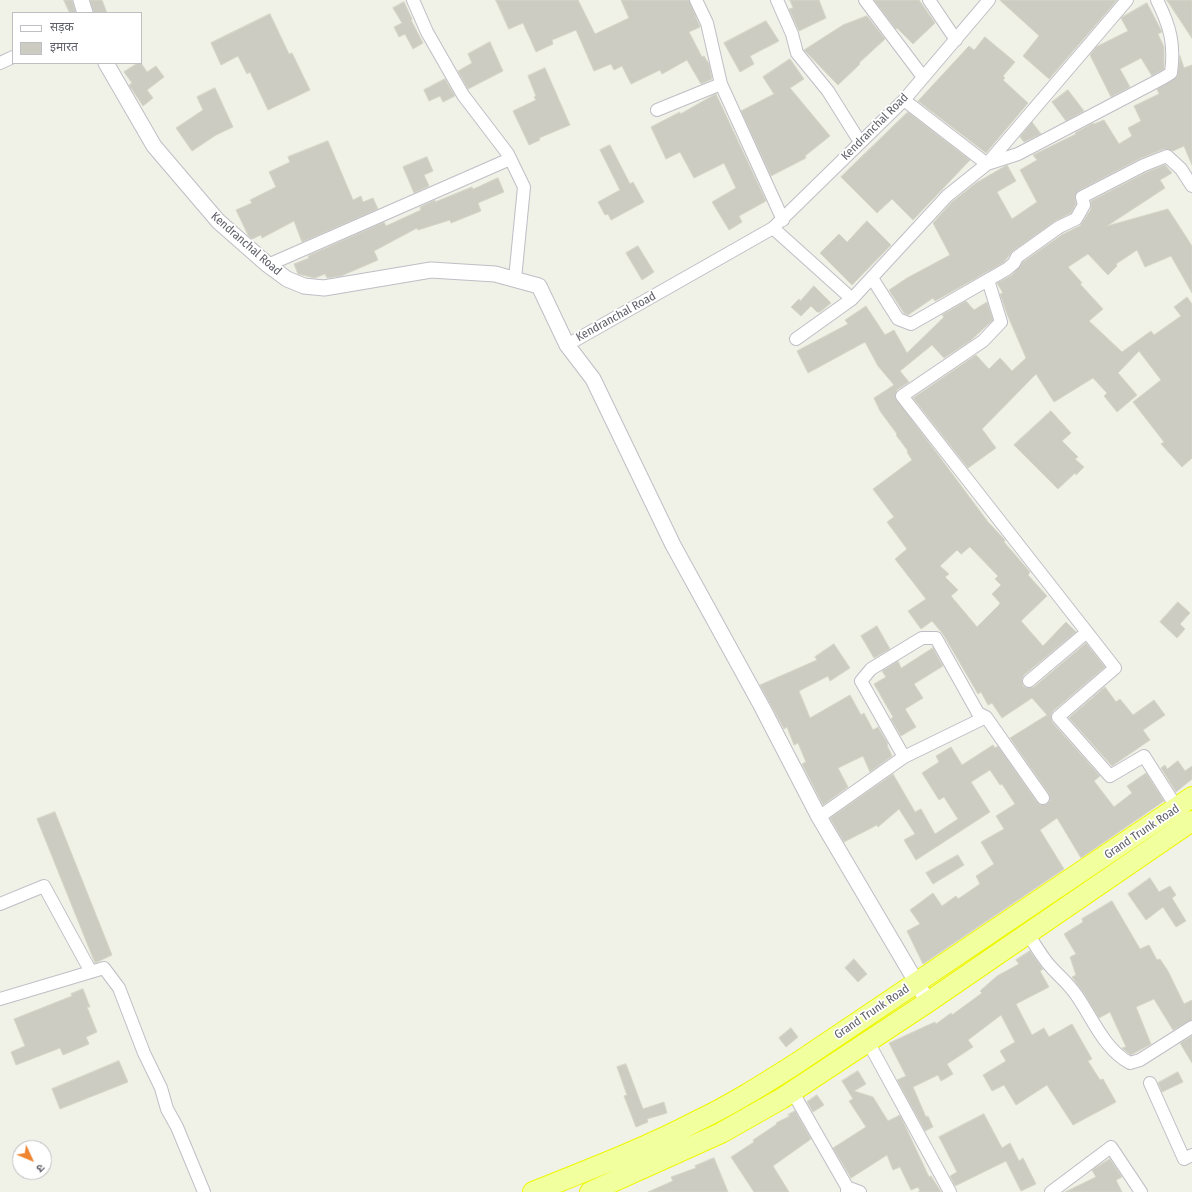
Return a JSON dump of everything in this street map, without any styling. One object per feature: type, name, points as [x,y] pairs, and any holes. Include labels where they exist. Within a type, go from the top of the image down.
[{"type":"highway","name":"Grand Trunk Road","points":[[533,1192],[622,1156],[695,1123],[740,1099],[798,1063],[1184,802]]},
{"type":"highway","name":"Grand Trunk Road","points":[[590,1192],[721,1132],[792,1091],[867,1040],[928,1002],[1192,821]]},
{"type":"street","points":[[81,0],[85,12]]},
{"type":"street","points":[[413,0],[427,32],[463,95],[510,159],[524,187],[515,279]]},
{"type":"street","points":[[696,0],[707,23],[721,84],[783,220]]},
{"type":"street","points":[[777,0],[792,34],[797,53],[828,91],[860,142]]},
{"type":"street","points":[[865,0],[923,77]]},
{"type":"street","points":[[929,0],[956,40]]},
{"type":"street","name":"Kendranchal Road","points":[[107,64],[154,146],[218,221],[268,266],[287,278],[304,286],[324,288],[431,270],[495,274],[539,286],[567,345],[773,228],[783,220],[904,100],[989,0]]},
{"type":"street","points":[[796,339],[852,299],[947,196],[987,164],[1127,0]]},
{"type":"street","points":[[987,164],[1018,154],[1171,73],[1173,54],[1172,41],[1167,20],[1158,0]]},
{"type":"street","points":[[0,63],[12,57]]},
{"type":"street","points":[[657,110],[721,84]]},
{"type":"street","points":[[904,100],[987,164]]},
{"type":"street","points":[[872,278],[898,319],[911,324],[1007,269],[1017,258],[1059,227],[1076,219],[1084,205],[1082,197],[1144,165],[1167,156],[1181,169],[1192,186]]},
{"type":"street","points":[[268,266],[510,159]]},
{"type":"street","points":[[773,228],[852,299]]},
{"type":"street","points":[[988,280],[1001,322],[983,341],[902,396],[1115,668],[1058,717],[1110,776],[1144,756],[1184,802]]},
{"type":"street","points":[[567,345],[593,379],[672,545],[762,707],[819,817],[928,1002]]},
{"type":"street","points":[[1029,681],[1087,632]]},
{"type":"street","points":[[904,757],[861,680],[871,668],[922,638],[936,638],[978,713],[986,717],[1044,798]]},
{"type":"street","points":[[819,817],[904,757],[986,717]]},
{"type":"street","points":[[0,904],[44,886],[90,972]]},
{"type":"street","points":[[1027,933],[1045,960],[1077,995],[1104,1039],[1124,1060],[1130,1063],[1140,1060],[1192,1027]]},
{"type":"street","points":[[0,999],[104,968],[120,988],[144,1053],[161,1088],[167,1109],[177,1127],[204,1192]]},
{"type":"street","points":[[867,1040],[950,1192]]},
{"type":"street","points":[[1150,1082],[1184,1159],[1192,1156]]},
{"type":"street","points":[[792,1091],[847,1189],[860,1192]]},
{"type":"street","points":[[1051,1192],[1111,1147],[1141,1192]]},
{"type":"building","points":[[64,0],[72,0],[76,12],[70,12]]},
{"type":"building","points":[[90,0],[102,0],[107,12],[94,12]]},
{"type":"building","points":[[496,0],[578,0],[595,34],[629,18],[621,0],[689,0],[700,27],[689,32],[702,57],[704,56],[709,64],[712,79],[701,84],[687,60],[662,74],[660,70],[631,84],[622,66],[614,70],[611,64],[594,71],[576,30],[552,40],[553,44],[536,52],[523,23],[509,29]]},
{"type":"building","points":[[790,0],[819,0],[826,18],[799,31],[789,9],[793,8]]},
{"type":"building","points":[[874,0],[919,0],[935,23],[913,44],[897,28],[896,29]]},
{"type":"building","points":[[1000,0],[1117,0],[1049,79],[1023,56],[1039,36]]},
{"type":"building","points":[[1167,0],[1192,0],[1192,38]]},
{"type":"building","points":[[404,2],[412,19],[411,20],[423,43],[413,49],[405,34],[399,37],[394,27],[402,23],[393,8]]},
{"type":"building","points":[[1147,3],[1162,32],[1158,34],[1164,47],[1164,69],[1152,76],[1141,58],[1120,69],[1130,87],[1111,97],[1090,55],[1096,47],[1128,31],[1121,18]]},
{"type":"building","points":[[270,14],[289,54],[292,53],[310,90],[268,110],[250,72],[247,74],[238,56],[221,65],[211,43]]},
{"type":"building","points":[[867,16],[885,39],[838,85],[804,50],[843,25]]},
{"type":"building","points":[[766,21],[779,41],[750,56],[754,64],[740,72],[724,43]]},
{"type":"building","points":[[985,37],[1015,62],[1003,76],[1005,78],[1003,80],[1028,103],[986,153],[918,101],[969,46],[974,50]]},
{"type":"building","points":[[490,42],[503,71],[468,89],[458,71],[472,63],[468,54]]},
{"type":"building","points":[[1180,56],[1184,68],[1192,65],[1192,165],[1184,146],[1173,151],[1164,149],[1141,158],[1078,191],[1075,196],[1076,204],[1071,213],[1055,221],[1013,251],[1003,263],[935,301],[933,298],[908,315],[904,313],[889,290],[907,278],[950,255],[933,223],[952,202],[976,183],[1007,165],[1016,181],[997,192],[1012,219],[1037,202],[1020,170],[1037,160],[1033,155],[1076,134],[1075,133],[1093,123],[1094,124],[1104,120],[1119,144],[1132,136],[1128,128],[1141,121],[1134,106],[1159,94],[1157,89],[1177,77]]},
{"type":"building","points":[[790,59],[804,79],[790,88],[830,136],[805,156],[806,158],[771,176],[741,111],[774,94],[763,77]]},
{"type":"building","points":[[136,64],[142,64],[147,72],[156,66],[164,77],[147,90],[153,98],[143,106],[129,85],[132,83],[124,72]]},
{"type":"building","points":[[545,68],[570,125],[539,138],[540,140],[529,145],[513,111],[536,100],[534,97],[536,96],[528,76]]},
{"type":"building","points":[[445,79],[455,96],[443,102],[440,96],[429,101],[424,90]]},
{"type":"building","points":[[215,88],[233,127],[216,135],[192,151],[176,128],[203,110],[197,97]]},
{"type":"building","points":[[1068,90],[1084,111],[1066,121],[1052,102]]},
{"type":"building","points":[[716,94],[766,201],[739,216],[742,222],[729,230],[712,202],[736,188],[724,163],[694,178],[680,152],[666,159],[651,127],[680,112],[680,114]]},
{"type":"building","points":[[908,112],[970,160],[913,220],[892,199],[877,213],[841,177]]},
{"type":"building","points":[[1032,122],[1041,134],[1024,142],[1020,137]]},
{"type":"building","points":[[328,141],[353,200],[361,196],[363,202],[373,198],[378,209],[302,242],[294,221],[262,238],[261,235],[252,239],[248,235],[236,210],[252,203],[250,200],[276,187],[269,172],[290,162],[288,157]]},
{"type":"building","points":[[610,145],[630,184],[633,182],[644,202],[611,220],[608,214],[605,215],[598,202],[620,190],[600,150]]},
{"type":"building","points":[[427,157],[433,171],[424,175],[429,186],[414,193],[403,167]]},
{"type":"building","points":[[1165,165],[1172,173],[1160,180],[1165,188],[1107,226],[1168,209],[1192,246],[1192,293],[1171,256],[1145,267],[1137,250],[1116,264],[1117,266],[1108,275],[1088,254],[1068,267],[1082,283],[1080,284],[1103,309],[1089,321],[1122,352],[1151,331],[1154,335],[1181,316],[1174,307],[1187,297],[1192,304],[1192,458],[1182,467],[1161,444],[1164,442],[1133,402],[1161,380],[1139,351],[1118,373],[1137,395],[1117,412],[1104,396],[1107,393],[1093,378],[1054,402],[1036,374],[982,429],[996,448],[968,468],[913,398],[976,355],[989,369],[1000,358],[1012,371],[1026,358],[1007,314],[1000,294],[1003,293],[997,283],[1012,275],[1023,262],[1063,234],[1080,226],[1091,209],[1091,201],[1147,172]]},
{"type":"building","points":[[498,178],[504,192],[478,203],[481,211],[451,223],[450,220],[418,230],[417,228],[374,251],[378,260],[341,276],[327,278],[325,274],[315,278],[298,274],[294,264],[309,258],[308,256],[384,222],[386,226],[421,210],[420,207],[435,200],[435,202],[472,187],[473,189]]},
{"type":"building","points":[[867,221],[891,245],[852,285],[820,253],[839,234],[847,242]]},
{"type":"building","points":[[638,246],[654,272],[642,280],[626,253]]},
{"type":"building","points":[[814,286],[831,303],[820,312],[817,312],[811,306],[801,316],[791,307],[799,299],[800,301]]},
{"type":"building","points":[[966,301],[974,310],[987,302],[993,320],[970,341],[944,358],[932,345],[900,371],[909,382],[897,390],[895,397],[988,522],[1005,540],[1004,542],[1030,572],[1028,575],[1047,596],[1021,621],[1043,646],[1066,622],[1076,632],[1024,675],[1022,679],[1023,686],[1027,688],[1034,687],[1086,643],[1105,667],[1053,711],[1051,715],[1052,722],[1100,776],[1094,781],[1114,807],[1132,793],[1127,786],[1146,773],[1164,801],[1081,858],[1057,818],[1040,830],[1064,869],[923,964],[907,931],[920,924],[910,910],[933,893],[942,906],[956,896],[958,899],[980,884],[976,876],[994,864],[981,842],[1004,829],[996,816],[1015,804],[1002,784],[1000,785],[990,770],[971,782],[990,812],[916,860],[904,840],[915,834],[899,809],[878,827],[877,825],[844,842],[830,818],[893,774],[915,812],[921,809],[935,834],[958,819],[944,797],[939,800],[922,773],[939,762],[936,756],[951,747],[962,765],[993,745],[995,748],[998,746],[1037,802],[1040,805],[1047,804],[1050,801],[1049,794],[1010,738],[1047,715],[1032,698],[1002,718],[992,703],[988,705],[981,692],[978,694],[943,634],[932,621],[921,629],[908,611],[926,599],[895,559],[907,549],[887,522],[894,517],[873,489],[912,460],[907,452],[908,451],[896,435],[897,434],[880,411],[874,398],[894,385],[878,366],[865,342],[808,373],[797,351],[848,324],[845,320],[866,306],[885,335],[894,330],[907,353],[944,317],[942,315]],"holes":[[[970,547],[998,576],[995,579],[1001,585],[992,594],[1000,603],[977,627],[951,596],[958,590],[945,577],[949,574],[940,566],[957,550],[961,554]]]},
{"type":"building","points":[[1051,411],[1071,433],[1062,441],[1078,457],[1075,459],[1084,467],[1076,475],[1075,473],[1058,489],[1014,445]]},
{"type":"building","points":[[1178,602],[1190,613],[1180,624],[1185,629],[1177,638],[1160,622]]},
{"type":"building","points":[[877,626],[890,649],[874,658],[861,636]]},
{"type":"building","points":[[834,644],[850,668],[830,681],[828,676],[799,691],[810,718],[850,695],[861,715],[864,713],[873,730],[878,727],[888,744],[887,745],[892,756],[870,772],[863,756],[838,768],[848,787],[823,805],[802,764],[806,762],[798,743],[794,745],[787,727],[784,729],[760,685],[817,660],[815,657]]},
{"type":"building","points":[[933,648],[943,666],[914,684],[923,698],[905,709],[916,727],[901,736],[891,719],[893,717],[874,684],[886,677],[882,671],[898,661],[901,668]]},
{"type":"building","points":[[1105,687],[1116,702],[1120,699],[1133,715],[1154,700],[1165,715],[1143,730],[1150,740],[1112,766],[1069,718]]},
{"type":"building","points":[[1178,761],[1185,771],[1192,766],[1192,779],[1176,792],[1161,768],[1165,765],[1167,769]]},
{"type":"building","points":[[55,812],[112,955],[95,963],[37,819]]},
{"type":"building","points":[[958,855],[964,865],[933,884],[926,873]]},
{"type":"building","points":[[1150,878],[1159,892],[1170,886],[1176,895],[1172,898],[1186,921],[1176,927],[1163,907],[1146,920],[1128,894]]},
{"type":"building","points":[[1112,901],[1140,949],[1149,945],[1157,960],[1160,959],[1168,971],[1184,1004],[1192,1000],[1192,1020],[1173,1030],[1154,999],[1136,1007],[1151,1044],[1131,1055],[1122,1048],[1126,1047],[1110,1012],[1099,1018],[1072,977],[1076,975],[1070,957],[1076,954],[1064,934],[1083,922],[1082,919]]},
{"type":"building","points":[[1030,951],[1043,969],[1040,971],[1049,987],[1016,1004],[1032,1035],[1044,1028],[1049,1037],[1072,1024],[1092,1059],[1088,1061],[1100,1080],[1103,1079],[1116,1102],[1073,1125],[1047,1085],[1016,1105],[1004,1085],[992,1091],[983,1075],[1006,1061],[1000,1051],[1015,1042],[1001,1015],[968,1040],[973,1047],[947,1064],[953,1074],[941,1081],[938,1075],[913,1087],[926,1117],[928,1116],[933,1127],[925,1131],[897,1080],[906,1076],[889,1043],[935,1022],[936,1024],[951,1013],[952,1015],[982,993],[980,991],[997,976],[1019,964],[1016,960]]},
{"type":"building","points":[[854,959],[867,974],[858,982],[845,968]]},
{"type":"building","points":[[83,989],[90,1007],[87,1007],[97,1032],[86,1037],[89,1044],[63,1055],[60,1048],[16,1065],[11,1052],[25,1046],[14,1019],[72,996],[71,994]]},
{"type":"building","points":[[791,1028],[798,1037],[786,1047],[779,1038]]},
{"type":"building","points":[[1192,1036],[1192,1063],[1180,1043]]},
{"type":"building","points":[[119,1061],[128,1082],[60,1109],[52,1089]]},
{"type":"building","points":[[626,1064],[643,1109],[664,1102],[667,1113],[647,1119],[648,1122],[636,1127],[624,1096],[627,1095],[617,1067]]},
{"type":"building","points":[[858,1071],[866,1084],[854,1091],[873,1097],[888,1121],[900,1115],[929,1177],[931,1176],[941,1192],[918,1192],[920,1191],[918,1187],[911,1190],[900,1167],[893,1170],[887,1155],[851,1178],[833,1148],[866,1127],[849,1101],[853,1099],[842,1081]]},
{"type":"building","points":[[1178,1072],[1183,1082],[1162,1092],[1158,1083]]},
{"type":"building","points":[[817,1095],[824,1105],[813,1112],[807,1102]]},
{"type":"building","points":[[795,1111],[811,1139],[773,1166],[789,1192],[754,1192],[731,1157],[754,1142],[753,1140],[777,1124],[776,1123],[790,1116],[788,1115]]},
{"type":"building","points":[[984,1114],[1002,1148],[1010,1143],[1019,1161],[1023,1158],[1036,1184],[1021,1191],[1006,1161],[955,1186],[950,1176],[957,1172],[939,1137]]},
{"type":"building","points":[[714,1158],[728,1192],[648,1192],[673,1181],[671,1177],[696,1168],[695,1166]]},
{"type":"building","points":[[1110,1159],[1122,1177],[1116,1180],[1122,1192],[1065,1192],[1096,1177],[1092,1170]]}]
